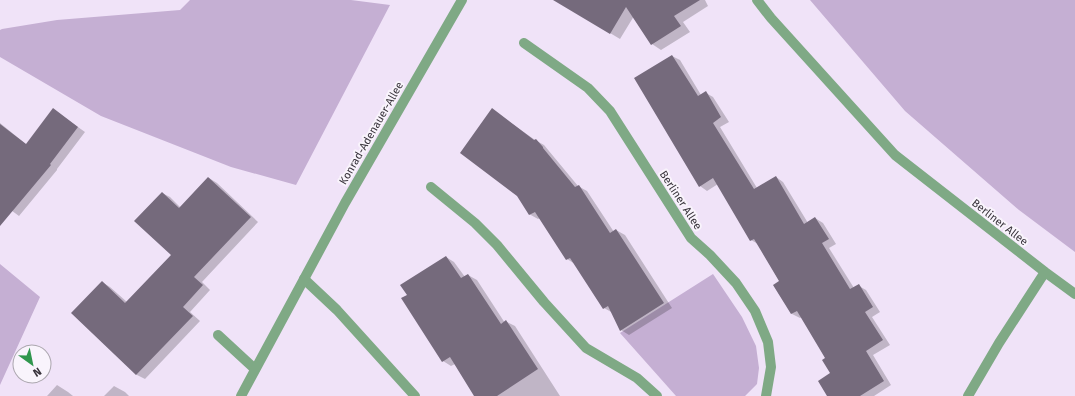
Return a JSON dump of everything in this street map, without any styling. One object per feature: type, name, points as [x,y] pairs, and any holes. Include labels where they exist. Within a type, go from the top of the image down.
[{"type":"street","name":"Konrad-Adenauer-Allee","points":[[241,396],[344,203],[462,0]]},
{"type":"street","name":"Berliner Allee","points":[[757,0],[771,18],[895,154],[1044,272],[1075,294]]},
{"type":"street","name":"Berliner Allee","points":[[524,43],[588,88],[610,111],[691,238],[710,255],[736,283],[755,312],[768,342],[771,367],[766,396]]},
{"type":"street","points":[[430,187],[474,223],[497,245],[544,302],[586,348],[637,378],[657,396]]},
{"type":"street","points":[[968,396],[999,343],[1044,272]]},
{"type":"street","points":[[304,279],[336,310],[415,396]]},
{"type":"street","points":[[218,335],[255,369]]},
{"type":"shaded area","points":[[190,0],[351,0],[390,5],[296,185],[231,167],[101,116],[0,57],[0,30],[2,29],[57,20],[180,10]]},
{"type":"shaded area","points":[[810,0],[1075,0],[1075,252],[1019,210],[905,111]]},
{"type":"shaded area","points":[[0,264],[40,297],[19,344],[12,344],[12,359],[0,385]]},
{"type":"shaded area","points":[[713,274],[742,317],[756,346],[759,368],[757,384],[745,396],[676,396],[620,333]]},
{"type":"building","points":[[553,0],[700,0],[674,16],[681,26],[651,45],[626,7],[610,34]]},
{"type":"building","points":[[672,55],[698,96],[706,91],[721,117],[713,123],[754,189],[776,176],[804,224],[815,217],[829,239],[822,243],[850,289],[859,284],[873,307],[865,312],[883,340],[866,351],[884,381],[860,396],[827,396],[818,381],[830,373],[822,360],[825,358],[797,311],[791,314],[773,285],[779,281],[754,239],[750,241],[713,178],[699,187],[634,78]]},
{"type":"building","points":[[53,108],[78,127],[50,164],[51,165],[0,226],[0,124],[26,144]]},
{"type":"building","points":[[492,108],[534,140],[536,139],[575,187],[579,185],[610,233],[616,229],[664,303],[620,331],[608,306],[603,309],[570,258],[566,260],[535,212],[529,215],[517,196],[460,153]]},
{"type":"building","points":[[208,177],[251,217],[194,277],[203,285],[183,307],[193,316],[136,375],[71,313],[102,281],[125,303],[171,255],[134,221],[162,192],[179,208]]},
{"type":"building","points":[[446,256],[461,278],[468,274],[501,324],[506,320],[538,369],[497,396],[474,396],[450,357],[442,362],[401,298],[407,295],[400,285]]}]
